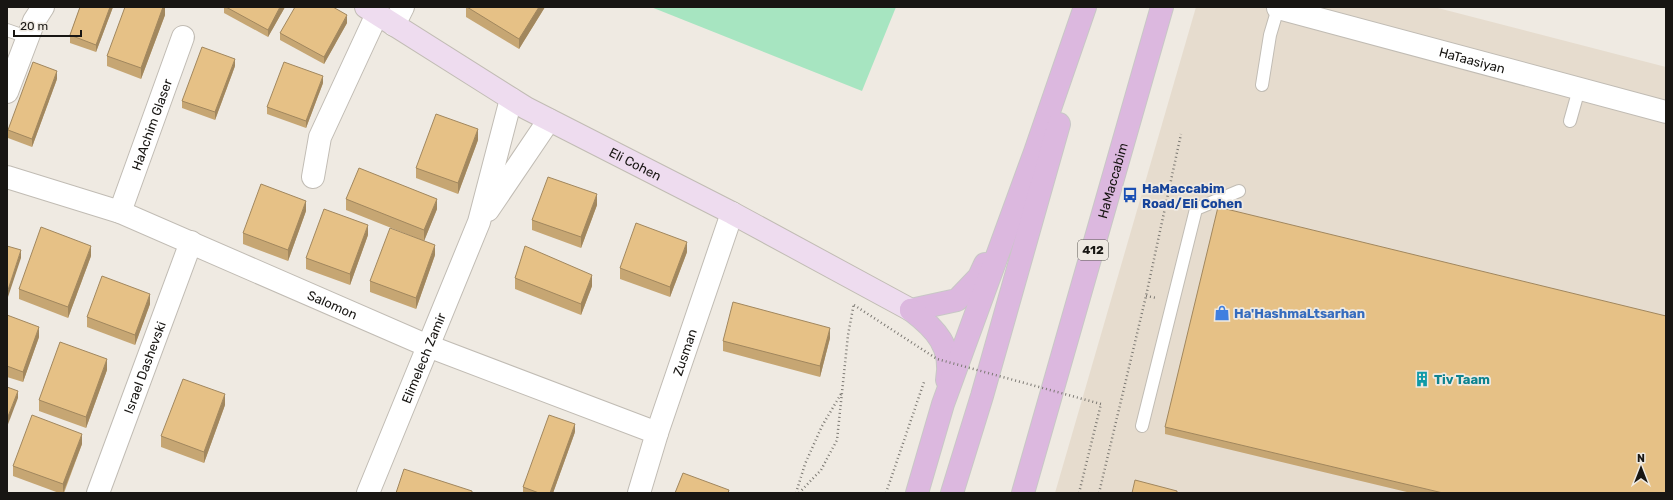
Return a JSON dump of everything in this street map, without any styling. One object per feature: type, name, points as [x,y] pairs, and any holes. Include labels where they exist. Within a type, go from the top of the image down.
[{"type":"main road","points":[[917,493],[943,404],[1085,7]]},
{"type":"main road","points":[[952,493],[982,396],[1092,7]]},
{"type":"main road","name":"HaMaccabim","points":[[1023,493],[1162,7]]},
{"type":"main road","points":[[911,310],[957,300],[979,277],[1024,180]]},
{"type":"main road","points":[[911,310],[930,324],[945,347],[949,368],[943,404]]},
{"type":"street","points":[[7,92],[27,37],[34,21],[43,7]]},
{"type":"street","name":"HaTaasiyan","points":[[1278,8],[1666,112]]},
{"type":"street","points":[[313,176],[320,137],[385,13]]},
{"type":"street","name":"Eli Cohen","points":[[385,13],[511,99],[549,120],[732,213],[911,310]]},
{"type":"street","name":"HaAchim Glaser","points":[[120,212],[184,37]]},
{"type":"street","name":"Elimelech Zamir","points":[[368,493],[479,222],[511,99]]},
{"type":"street","name":"Elimelech Zamir","points":[[479,222],[549,120]]},
{"type":"street","name":"Salomon","points":[[7,177],[120,212],[428,346],[657,433]]},
{"type":"street","name":"Zusman","points":[[639,493],[657,433],[732,213]]},
{"type":"street","name":"Israel Dashevski","points":[[98,493],[191,242]]},
{"type":"lane","points":[[1262,85],[1270,35],[1278,8]]},
{"type":"lane","points":[[7,30],[27,37]]},
{"type":"lane","points":[[1570,121],[1579,89]]},
{"type":"lane","points":[[1142,426],[1196,209],[1239,191]]},
{"type":"path","points":[[1099,493],[1146,296],[1181,134]]},
{"type":"path","points":[[798,493],[821,470],[837,440],[848,335],[859,282]]},
{"type":"path","points":[[854,305],[937,359],[1101,404],[1079,493]]},
{"type":"path","points":[[931,361],[939,336]]},
{"type":"path","points":[[886,493],[926,376]]},
{"type":"path","points":[[798,493],[805,464],[822,426],[842,392]]},
{"type":"shaded area","points":[[1196,7],[1434,7],[1666,67],[1666,493],[1055,493]]},
{"type":"green space","points":[[651,7],[896,7],[862,91]]},
{"type":"building","points":[[80,7],[110,7],[96,45],[70,35]]},
{"type":"building","points":[[125,7],[163,7],[141,68],[107,56]]},
{"type":"building","points":[[226,7],[280,7],[268,30]]},
{"type":"building","points":[[295,7],[333,7],[347,15],[324,57],[280,33]]},
{"type":"building","points":[[467,7],[539,7],[519,39]]},
{"type":"building","points":[[202,47],[235,59],[215,112],[182,101]]},
{"type":"building","points":[[33,62],[57,71],[32,139],[8,130]]},
{"type":"building","points":[[284,62],[323,76],[306,121],[267,107]]},
{"type":"building","points":[[436,114],[478,129],[458,183],[416,168]]},
{"type":"building","points":[[359,168],[437,199],[424,230],[346,199]]},
{"type":"building","points":[[548,177],[597,194],[581,237],[532,220]]},
{"type":"building","points":[[261,184],[306,201],[288,250],[243,233]]},
{"type":"building","name":"Tiv Taam","points":[[1218,207],[1666,316],[1666,493],[1443,493],[1165,427]]},
{"type":"building","points":[[324,209],[368,225],[350,274],[306,258]]},
{"type":"building","points":[[636,223],[687,242],[670,287],[620,268]]},
{"type":"building","points":[[41,227],[91,246],[68,307],[19,289]]},
{"type":"building","points":[[390,228],[435,245],[416,298],[370,281]]},
{"type":"building","points":[[7,246],[21,250],[7,293]]},
{"type":"building","points":[[525,246],[592,275],[581,304],[515,278]]},
{"type":"building","points":[[102,276],[150,294],[135,335],[87,317]]},
{"type":"building","points":[[733,302],[830,328],[820,366],[723,341]]},
{"type":"building","points":[[7,315],[39,327],[23,372],[7,366]]},
{"type":"building","points":[[60,342],[107,359],[86,417],[39,400]]},
{"type":"building","points":[[183,379],[225,394],[204,452],[161,436]]},
{"type":"building","points":[[7,387],[18,391],[7,419]]},
{"type":"building","points":[[32,415],[82,434],[63,484],[13,466]]},
{"type":"building","points":[[549,415],[575,424],[550,493],[539,493],[523,487]]},
{"type":"building","points":[[404,469],[472,491],[472,493],[396,493]]},
{"type":"building","points":[[683,473],[729,490],[728,493],[675,493]]},
{"type":"building","points":[[1135,480],[1177,491],[1177,493],[1132,493]]},
{"type":"place","name":"HaMaccabim Road/Eli Cohen","points":[[1130,195]]},
{"type":"place","name":"Ha'HashmaLtsarhan","points":[[1222,313]]},
{"type":"place","name":"Tiv Taam","points":[[1422,379]]}]
